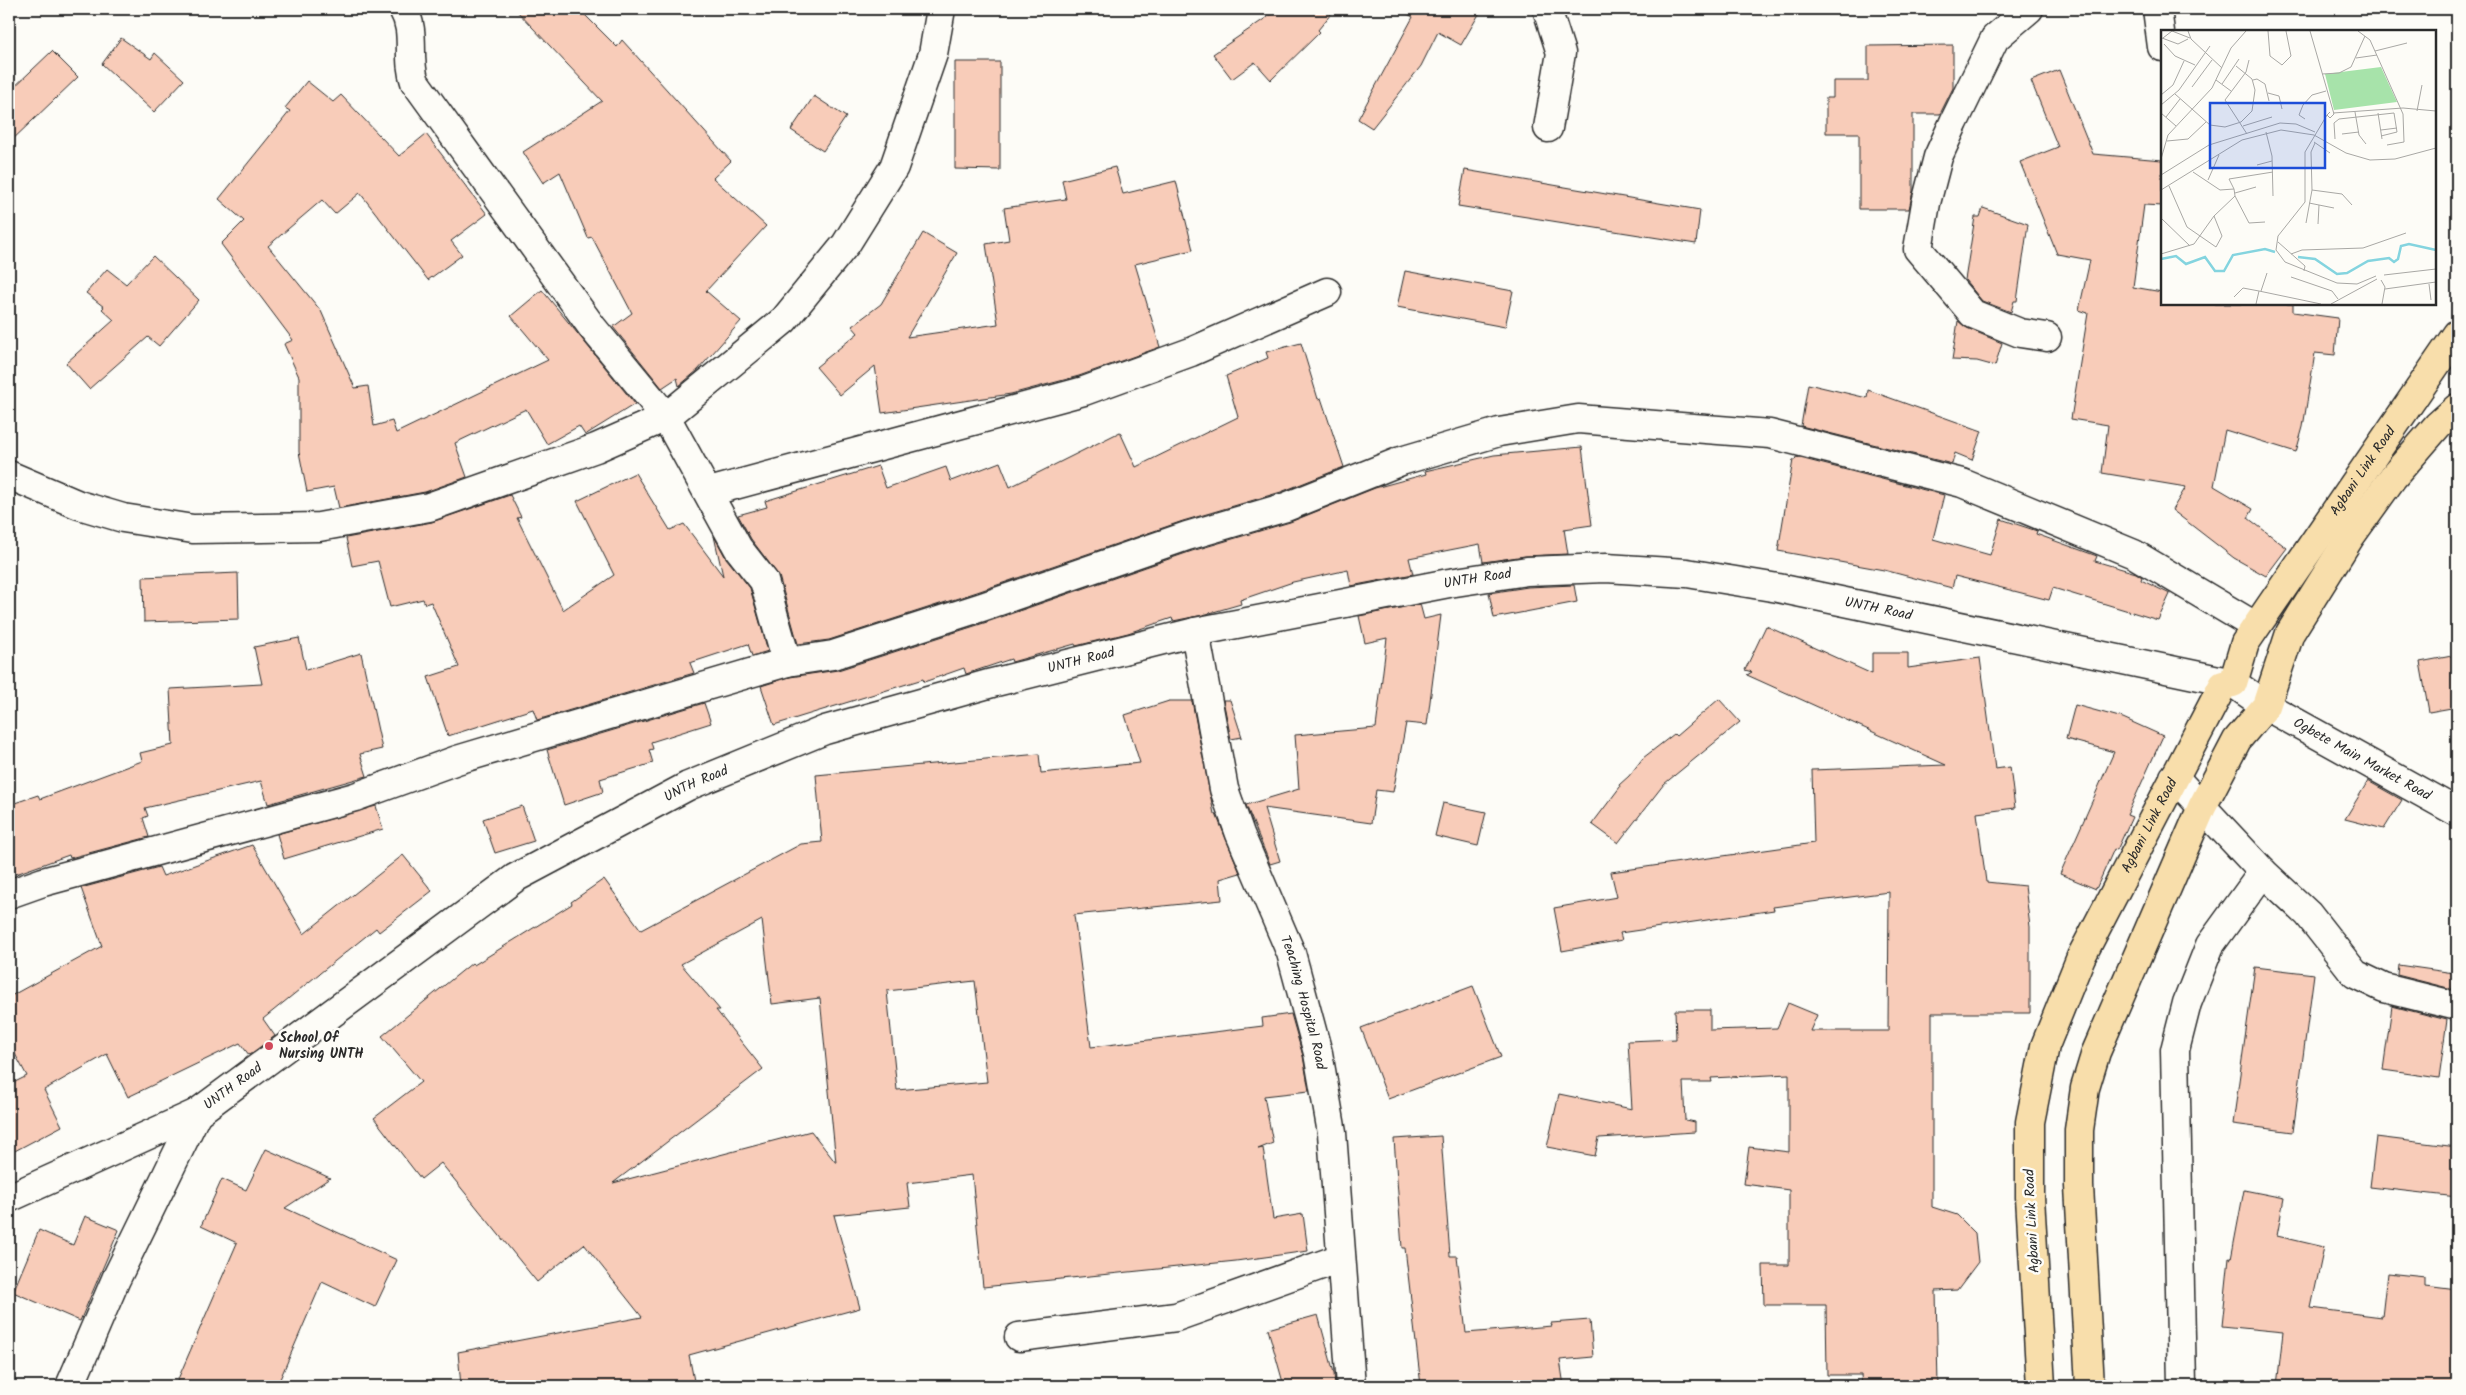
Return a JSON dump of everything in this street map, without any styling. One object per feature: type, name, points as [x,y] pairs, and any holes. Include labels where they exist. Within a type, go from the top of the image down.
[{"type":"main road","name":"Agbani Link Road","points":[[2041,1386],[2030,1197],[2030,1122],[2045,1046],[2081,957],[2223,685],[2233,683],[2245,643],[2457,334]]},
{"type":"main road","name":"Agbani Link Road","points":[[2090,1386],[2079,1186],[2079,1130],[2085,1088],[2096,1052],[2202,807],[2237,740],[2266,706],[2290,633],[2350,537],[2393,477],[2438,425],[2457,408]]},
{"type":"street","points":[[403,9],[411,31],[411,72],[415,82],[592,327],[666,417],[709,492],[738,548],[764,581],[787,662]]},
{"type":"street","points":[[9,475],[80,505],[123,518],[193,529],[319,527],[429,507],[596,448],[666,417],[784,320],[846,244],[894,166],[933,54],[942,9]]},
{"type":"street","points":[[1547,9],[1561,53],[1548,128]]},
{"type":"street","points":[[2029,9],[1995,38],[1954,122],[1938,157],[1926,203],[1918,249],[1973,314],[2020,333],[2047,337]]},
{"type":"street","points":[[2157,9],[2161,39]]},
{"type":"street","points":[[709,492],[1084,391],[1191,352],[1327,292]]},
{"type":"street","points":[[9,894],[44,882],[355,797],[457,760],[787,662],[833,655],[982,608],[1187,536],[1286,507],[1401,461],[1499,432],[1578,419],[1770,434],[1962,483],[2134,554],[2255,626]]},
{"type":"street","name":"UNTH Road","points":[[9,1198],[197,1113],[515,878],[688,786],[826,730],[992,683],[1195,632],[1527,571],[1606,568],[1687,574],[1778,588],[2233,683],[2266,706]]},
{"type":"street","name":"Teaching Hospital Road","points":[[1195,632],[1224,789],[1240,834],[1291,953],[1318,1053],[1332,1133],[1350,1386]]},
{"type":"street","name":"Ogbete Main Market Road","points":[[2266,706],[2457,812]]},
{"type":"street","points":[[2174,777],[2263,872],[2308,914],[2356,974],[2384,988],[2457,1006]]},
{"type":"street","points":[[2182,1386],[2175,1050],[2187,1003],[2210,945],[2263,872]]},
{"type":"street","points":[[70,1386],[116,1279],[197,1113]]},
{"type":"street","points":[[1018,1337],[1176,1317],[1341,1258]]},
{"type":"building","points":[[515,9],[579,9],[617,47],[622,40],[731,161],[713,178],[766,226],[706,291],[741,321],[698,370],[679,386],[677,378],[662,388],[613,327],[632,313],[592,237],[588,238],[560,172],[543,183],[523,152],[602,101]]},
{"type":"building","points":[[1279,9],[1335,9],[1318,30],[1320,32],[1271,80],[1255,62],[1232,79],[1213,54]]},
{"type":"building","points":[[1399,9],[1482,9],[1461,45],[1438,32],[1421,66],[1372,128],[1358,119],[1413,17]]},
{"type":"building","points":[[121,38],[151,59],[155,53],[184,80],[154,112],[102,64]]},
{"type":"building","points":[[1953,45],[1953,88],[1940,114],[1913,114],[1913,191],[1909,209],[1859,209],[1859,133],[1826,133],[1826,98],[1833,98],[1833,81],[1868,81],[1868,46]]},
{"type":"building","points":[[52,51],[78,77],[9,143],[9,92]]},
{"type":"building","points":[[955,62],[1000,62],[1000,170],[955,169]]},
{"type":"building","points":[[2059,70],[2093,154],[2161,160],[2161,206],[2144,205],[2133,287],[2161,292],[2161,305],[2293,305],[2293,312],[2338,318],[2335,355],[2315,353],[2303,427],[2296,452],[2225,430],[2214,486],[2253,509],[2248,518],[2287,548],[2266,576],[2234,558],[2172,510],[2186,487],[2102,473],[2108,425],[2071,419],[2088,313],[2079,310],[2090,260],[2057,254],[2020,162],[2058,147],[2031,81]]},
{"type":"building","points":[[307,81],[333,102],[341,95],[399,156],[426,134],[487,214],[451,241],[462,255],[428,280],[360,193],[335,214],[322,200],[268,246],[321,311],[355,388],[368,386],[374,426],[392,421],[396,433],[548,360],[511,316],[542,290],[635,404],[585,435],[579,426],[547,444],[526,409],[455,443],[467,477],[425,492],[339,508],[334,487],[307,492],[299,452],[299,377],[284,344],[293,340],[221,244],[244,221],[219,199],[290,111],[285,108]]},
{"type":"building","points":[[814,96],[846,117],[823,151],[791,130]]},
{"type":"building","points":[[1115,167],[1123,194],[1176,181],[1193,250],[1135,264],[1160,347],[1079,376],[1011,394],[882,413],[875,366],[840,395],[816,367],[858,333],[852,326],[881,304],[923,233],[957,253],[907,337],[998,324],[986,244],[1009,240],[1004,208],[1066,199],[1062,180]]},
{"type":"building","points":[[1465,170],[1700,210],[1696,244],[1458,206]]},
{"type":"building","points":[[1983,208],[2028,224],[2017,301],[2014,301],[2011,312],[1982,301],[1965,280],[1975,217],[1980,217]]},
{"type":"building","points":[[153,256],[199,300],[159,346],[148,337],[89,389],[66,363],[114,320],[102,309],[104,307],[86,293],[107,269],[126,284]]},
{"type":"building","points":[[1405,271],[1513,291],[1505,327],[1397,307]]},
{"type":"building","points":[[1958,321],[1967,328],[2002,343],[1995,366],[1977,361],[1952,360]]},
{"type":"building","points":[[1301,343],[1318,399],[1321,398],[1344,467],[1281,492],[1183,521],[977,592],[829,640],[798,644],[779,576],[751,539],[738,515],[767,507],[765,501],[878,466],[886,488],[946,467],[951,481],[1000,462],[1010,487],[1120,432],[1136,467],[1238,417],[1226,376],[1268,358],[1266,352]]},
{"type":"building","points":[[1808,384],[1867,398],[1868,390],[1982,431],[1972,460],[1955,453],[1952,464],[1801,426]]},
{"type":"building","points":[[1582,447],[1592,525],[1564,529],[1568,554],[1525,556],[1483,562],[1480,544],[1409,558],[1413,574],[1351,586],[1348,570],[1293,582],[1240,600],[1241,604],[1203,615],[1173,621],[1172,618],[1128,633],[1076,646],[1075,644],[1012,662],[1011,659],[966,674],[964,668],[924,682],[923,679],[774,725],[761,686],[790,677],[838,670],[987,622],[1192,551],[1290,522],[1375,488],[1426,474],[1425,471],[1494,455]]},
{"type":"building","points":[[1796,457],[1944,495],[1933,539],[1990,555],[2001,519],[2037,531],[2036,534],[2097,556],[2095,561],[2136,573],[2142,577],[2141,580],[2170,594],[2158,620],[2053,588],[2049,600],[1955,576],[1952,588],[1884,570],[1778,551],[1793,460]]},
{"type":"building","points":[[635,473],[670,530],[684,524],[723,576],[714,536],[726,558],[750,588],[768,651],[752,656],[748,644],[690,663],[694,673],[537,720],[533,709],[448,736],[428,677],[459,667],[431,602],[425,604],[423,599],[390,607],[378,561],[352,566],[346,538],[432,522],[510,495],[521,517],[517,518],[563,610],[614,575],[577,501]]},
{"type":"building","points":[[238,573],[239,619],[144,622],[143,577]]},
{"type":"building","points":[[1574,585],[1577,602],[1494,618],[1489,593],[1528,587]]},
{"type":"building","points":[[1420,604],[1424,619],[1441,615],[1427,725],[1406,723],[1393,792],[1376,790],[1371,823],[1264,808],[1280,861],[1270,864],[1246,805],[1299,789],[1295,735],[1376,728],[1387,638],[1365,643],[1359,616]]},
{"type":"building","points":[[1766,626],[1872,674],[1872,653],[1908,653],[1908,668],[1980,658],[1995,769],[2010,767],[2015,808],[1977,813],[1986,882],[2025,886],[2030,927],[2030,1013],[1932,1013],[1932,1207],[1957,1215],[1975,1233],[1978,1262],[1957,1290],[1936,1291],[1938,1386],[1862,1386],[1861,1375],[1827,1375],[1826,1305],[1764,1305],[1763,1265],[1789,1265],[1789,1190],[1744,1184],[1749,1147],[1789,1152],[1789,1074],[1711,1078],[1712,1082],[1683,1082],[1685,1120],[1695,1122],[1695,1132],[1599,1138],[1595,1156],[1547,1147],[1559,1094],[1632,1109],[1628,1041],[1676,1039],[1675,1010],[1710,1010],[1710,1030],[1777,1028],[1788,1003],[1817,1015],[1810,1031],[1888,1031],[1889,892],[1773,907],[1774,910],[1620,933],[1622,940],[1562,951],[1554,908],[1617,897],[1611,872],[1814,843],[1812,770],[1946,765],[1747,675],[1752,672],[1745,670]]},
{"type":"building","points":[[299,638],[306,670],[361,653],[382,749],[360,754],[367,776],[268,804],[261,781],[145,808],[148,816],[143,818],[149,837],[70,858],[69,855],[16,874],[9,854],[9,805],[38,795],[40,799],[142,761],[140,753],[173,745],[170,689],[262,684],[254,647]]},
{"type":"building","points":[[2457,655],[2457,707],[2429,712],[2420,662]]},
{"type":"building","points":[[1719,699],[1740,722],[1664,784],[1618,843],[1592,824],[1620,787],[1619,785],[1643,758],[1674,734],[1676,736]]},
{"type":"building","points":[[1223,700],[1230,700],[1242,737],[1231,739]]},
{"type":"building","points":[[1169,701],[1192,701],[1214,814],[1216,814],[1240,873],[1220,879],[1222,900],[1074,915],[1091,1047],[1263,1026],[1262,1018],[1291,1014],[1303,1056],[1309,1091],[1264,1096],[1273,1143],[1258,1149],[1263,1148],[1273,1219],[1303,1214],[1308,1251],[1236,1261],[983,1287],[972,1175],[907,1183],[910,1207],[834,1215],[860,1308],[689,1355],[695,1386],[461,1386],[458,1352],[642,1317],[584,1244],[537,1282],[441,1163],[421,1179],[374,1118],[421,1082],[382,1036],[472,963],[474,965],[572,904],[571,902],[604,879],[641,930],[801,844],[822,842],[816,775],[1039,754],[1041,773],[1140,763],[1125,715]],"holes":[[[762,920],[772,1004],[820,998],[836,1163],[811,1131],[613,1183],[763,1069],[716,1010],[720,1010],[681,964]],[[975,981],[987,1082],[897,1090],[887,991]]]},
{"type":"building","points":[[704,703],[711,723],[651,742],[653,749],[649,750],[653,763],[600,779],[603,792],[564,805],[547,750]]},
{"type":"building","points":[[2075,705],[2123,718],[2163,736],[2127,815],[2132,817],[2117,850],[2114,849],[2096,889],[2060,874],[2114,752],[2066,739]]},
{"type":"building","points":[[2368,781],[2402,800],[2384,829],[2345,819]]},
{"type":"building","points":[[1443,803],[1486,812],[1478,846],[1435,836]]},
{"type":"building","points":[[376,806],[383,829],[284,859],[277,834]]},
{"type":"building","points":[[522,806],[534,841],[495,853],[483,819]]},
{"type":"building","points":[[252,845],[304,934],[403,855],[432,891],[379,932],[376,928],[263,1019],[275,1036],[249,1055],[240,1043],[128,1097],[107,1054],[44,1090],[62,1126],[9,1154],[9,1085],[27,1076],[9,1043],[9,997],[102,946],[81,888],[159,867],[163,876]]},
{"type":"building","points":[[2398,965],[2454,973],[2452,989],[2397,975]]},
{"type":"building","points":[[2255,967],[2314,974],[2293,1132],[2233,1124]]},
{"type":"building","points":[[1473,986],[1501,1057],[1388,1099],[1361,1028]]},
{"type":"building","points":[[2392,1006],[2447,1020],[2439,1078],[2383,1070]]},
{"type":"building","points":[[1441,1136],[1450,1256],[1457,1256],[1466,1333],[1552,1326],[1551,1323],[1590,1320],[1593,1357],[1560,1360],[1564,1386],[1421,1386],[1405,1248],[1402,1248],[1394,1139]]},
{"type":"building","points":[[2376,1137],[2457,1147],[2457,1197],[2370,1187]]},
{"type":"building","points":[[266,1149],[330,1178],[285,1208],[397,1260],[375,1307],[322,1282],[277,1386],[175,1386],[237,1243],[201,1226],[222,1179],[246,1190]]},
{"type":"building","points":[[2244,1190],[2284,1198],[2277,1236],[2324,1247],[2311,1308],[2382,1317],[2387,1273],[2425,1277],[2425,1286],[2457,1290],[2457,1386],[2277,1386],[2283,1332],[2222,1326],[2229,1258],[2231,1259]]},
{"type":"building","points":[[85,1216],[119,1230],[80,1321],[13,1292],[39,1230],[73,1245]]},
{"type":"building","points":[[1318,1315],[1334,1373],[1335,1386],[1284,1386],[1268,1329]]},
{"type":"place","name":"School Of Nursing UNTH","points":[[269,1046]]}]
